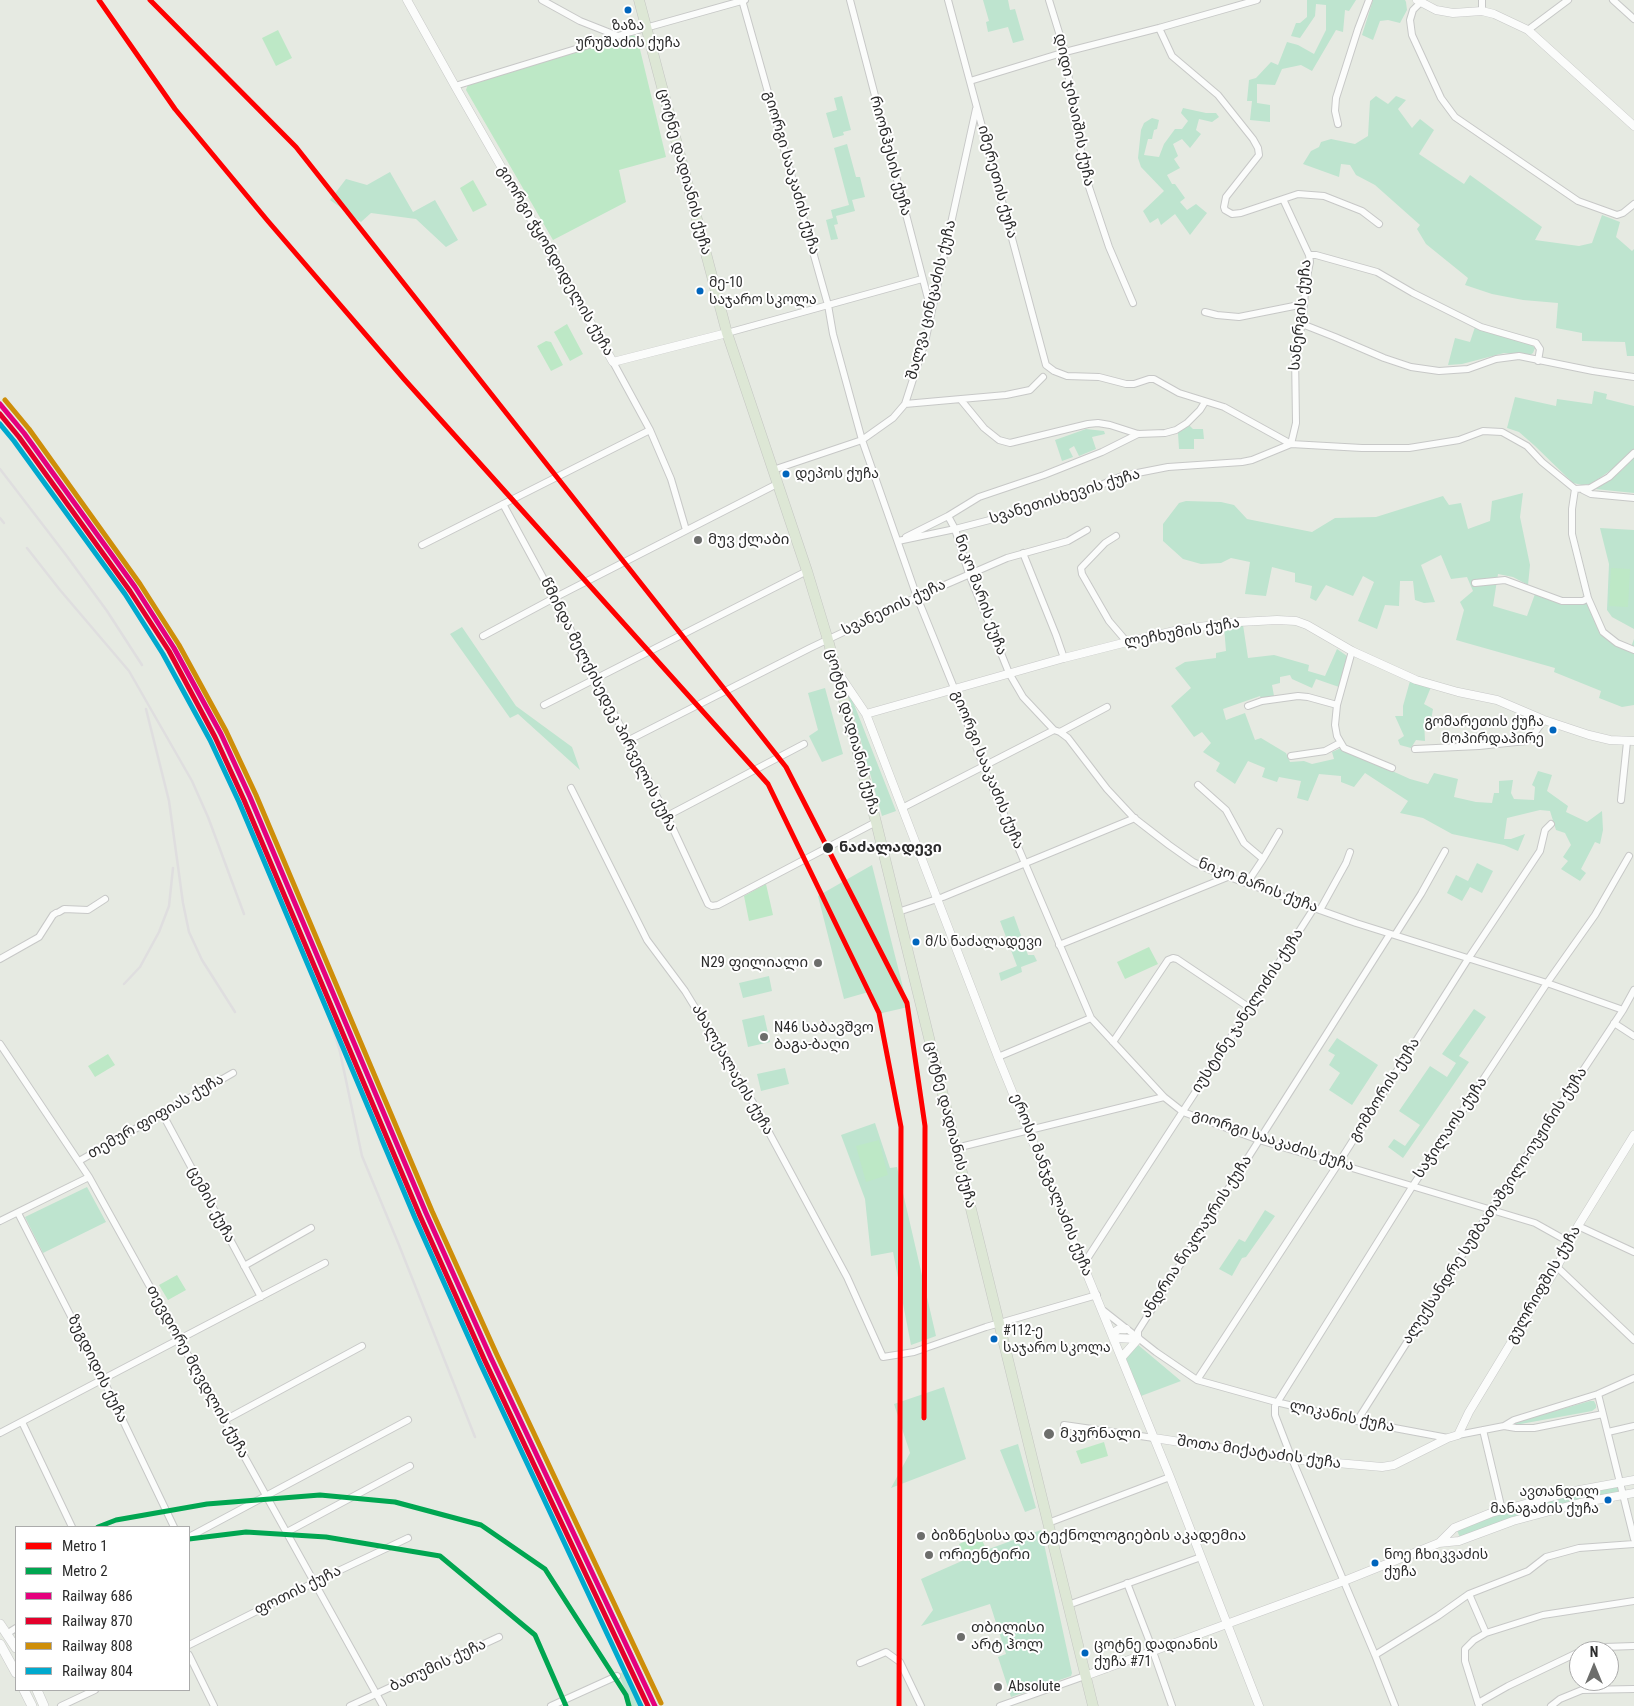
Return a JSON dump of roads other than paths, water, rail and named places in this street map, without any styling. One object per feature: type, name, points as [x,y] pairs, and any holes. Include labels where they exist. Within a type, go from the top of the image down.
[{"type":"main road","name":"ცოტნე დადიანის ქუჩა","points":[[639,0],[728,333],[828,640],[876,822],[1092,1706]]},
{"type":"main road","points":[[0,1624],[4,1636],[15,1647]]},
{"type":"main road","points":[[0,1644],[15,1671]]},
{"type":"main road","points":[[24,1691],[32,1706]]},
{"type":"main road","points":[[37,1691],[44,1706]]},
{"type":"street","name":"გიორგი ჭყონდიდელის ქუჩა","points":[[407,0],[614,362],[650,430],[671,479],[686,530]]},
{"type":"street","points":[[542,0],[580,21],[618,36]]},
{"type":"street","points":[[455,86],[743,0]]},
{"type":"street","name":"გიორგი სააკაძის ქუჩა","points":[[743,0],[828,305],[833,334],[862,440],[916,597],[954,688],[983,766],[1091,1018],[1164,1098],[1183,1112],[1259,1140],[1492,1208],[1535,1223],[1569,1242]]},
{"type":"street","name":"რიონჰესის ქუჩა","points":[[850,0],[931,311]]},
{"type":"street","name":"იმერეთის ქუჩა","points":[[948,0],[1046,364],[1054,371],[1067,376],[1099,377],[1126,384],[1154,379],[1178,393],[1205,402]]},
{"type":"street","name":"დიდი ჯიხაიშის ქუჩა","points":[[1049,0],[1065,52],[1076,127],[1088,184],[1109,247],[1133,303]]},
{"type":"street","points":[[970,81],[1065,52],[1257,0]]},
{"type":"street","points":[[1338,124],[1335,111],[1336,98],[1369,0]]},
{"type":"street","points":[[1482,0],[1482,11]]},
{"type":"street","points":[[1528,30],[1568,0]]},
{"type":"street","points":[[1613,0],[1634,19]]},
{"type":"street","points":[[1634,126],[1528,30],[1482,11],[1453,13],[1436,10],[1418,1],[1410,20],[1412,35],[1441,98],[1455,117],[1578,201],[1617,216],[1634,204]]},
{"type":"street","points":[[1159,28],[1172,56],[1218,95],[1254,139],[1258,148],[1258,155],[1249,170],[1226,197],[1224,202],[1225,210],[1232,214],[1241,213],[1298,194],[1324,196],[1362,211],[1379,224]]},
{"type":"street","name":"შალვა ცინცაძის ქუჩა","points":[[772,470],[862,440],[893,418],[905,404],[925,342],[976,106]]},
{"type":"street","name":"სანერგის ქუჩა","points":[[1283,199],[1309,255],[1310,262],[1302,324],[1295,353],[1296,423],[1291,444]]},
{"type":"street","points":[[1309,255],[1316,255],[1377,272],[1413,293],[1481,327],[1536,343],[1540,349],[1538,361]]},
{"type":"street","points":[[614,362],[728,333],[922,279]]},
{"type":"street","points":[[1205,312],[1239,317],[1304,304]]},
{"type":"street","points":[[1302,324],[1384,358],[1411,367],[1440,371],[1468,369],[1496,360],[1519,356],[1592,371],[1634,377]]},
{"type":"street","points":[[905,404],[1006,395],[1030,390],[1043,377]]},
{"type":"street","points":[[961,400],[984,428],[999,440],[1010,443],[1098,423],[1110,424],[1138,434],[1165,433],[1176,430],[1187,423],[1205,402],[1224,407],[1291,444],[1362,448],[1409,448],[1460,440],[1483,431],[1502,432],[1527,446],[1542,462],[1575,490],[1590,488],[1609,477],[1634,454]]},
{"type":"street","points":[[422,545],[650,430]]},
{"type":"street","name":"ნიკო მარის ქუჩა","points":[[898,541],[948,516],[979,497],[1044,476],[1102,452],[1138,434]]},
{"type":"street","name":"სვანეთისხევის ქუჩა","points":[[898,541],[955,529],[1080,494],[1122,476],[1168,467],[1242,462],[1252,460],[1291,444]]},
{"type":"street","points":[[483,636],[777,484]]},
{"type":"street","points":[[1575,490],[1572,509],[1572,534],[1588,598],[1603,632],[1617,643],[1634,650]]},
{"type":"street","points":[[1583,490],[1591,494],[1634,498]]},
{"type":"street","name":"წმინდა მელქისედეკ პირველის ქუჩა","points":[[503,504],[667,816],[708,904],[712,906],[718,905],[876,822]]},
{"type":"street","name":"ნიკო მარის ქუჩა","points":[[948,516],[955,529],[969,574],[1009,673],[1023,697],[1057,731],[1068,738],[1107,789],[1134,818],[1193,862],[1317,909],[1546,983],[1623,1010]]},
{"type":"street","name":"სვანეთის ქუჩა","points":[[627,742],[916,597],[1007,558],[1068,541],[1087,530]]},
{"type":"street","points":[[1116,536],[1106,543],[1081,568],[1082,574],[1109,621],[1127,642]]},
{"type":"street","points":[[1023,553],[1064,658]]},
{"type":"street","points":[[544,705],[807,571]]},
{"type":"street","points":[[1475,583],[1505,580],[1562,601],[1583,601],[1588,598]]},
{"type":"street","name":"ლეჩხუმის ქუჩა","points":[[866,714],[1064,658],[1183,629],[1239,622],[1277,620],[1296,621],[1307,625],[1352,650],[1416,680],[1458,692],[1497,700],[1589,736],[1631,741]]},
{"type":"street","points":[[1352,650],[1337,705],[1335,725],[1340,743],[1350,751],[1392,768]]},
{"type":"street","name":"ეროსი მანჯგალაძის ქუჩა","points":[[835,668],[866,714],[998,1057],[1057,1203],[1104,1311],[1259,1706]]},
{"type":"street","points":[[1248,706],[1262,701],[1298,696],[1308,696],[1337,705]]},
{"type":"street","points":[[902,808],[983,766],[1107,707]]},
{"type":"street","points":[[1415,749],[1479,746],[1526,740],[1532,738],[1544,720]]},
{"type":"street","points":[[1621,800],[1631,741]]},
{"type":"street","points":[[1291,756],[1325,751],[1340,743]]},
{"type":"street","points":[[667,816],[804,744]]},
{"type":"street","points":[[1198,785],[1226,810],[1244,843],[1263,859]]},
{"type":"street","name":"ახალქალაქის ქუჩა","points":[[571,788],[647,940],[685,991],[756,1109],[847,1277],[883,1357],[914,1352],[998,1323]]},
{"type":"street","points":[[898,912],[936,899],[1134,818]]},
{"type":"street","name":"გომბორის ქუჩა","points":[[1197,1380],[1338,1164],[1468,959],[1540,851],[1545,830],[1551,824]]},
{"type":"street","points":[[1248,883],[1274,844],[1279,832]]},
{"type":"street","name":"ანდრია წიკლაურის ქუჩა","points":[[1138,1339],[1138,1330],[1392,934],[1426,886],[1445,850]]},
{"type":"street","name":"იუსტინე ჯანელიძის ქუჩა","points":[[1083,1265],[1250,1008],[1317,909],[1346,863],[1350,852]]},
{"type":"street","name":"საჭილაოს ქუჩა","points":[[1276,1402],[1412,1186],[1546,983],[1599,909],[1630,856]]},
{"type":"street","points":[[1059,945],[1230,876]]},
{"type":"street","points":[[0,959],[39,937],[53,915],[58,912],[64,909],[88,910],[105,899]]},
{"type":"street","points":[[1113,1042],[1168,960],[1173,958],[1250,1008]]},
{"type":"street","name":"ალექსანდრე სუმბათაშვილი-იუჟინის ქუჩა","points":[[1357,1421],[1492,1208],[1623,1010],[1634,990]]},
{"type":"street","points":[[998,1057],[1091,1018]]},
{"type":"street","points":[[1614,1023],[1634,1036]]},
{"type":"street","name":"თევდორე მღვდლის ქუჩა","points":[[0,1044],[89,1177],[383,1706]]},
{"type":"street","name":"თემურ ფიფიას ქუჩა","points":[[79,1161],[233,1073]]},
{"type":"street","points":[[956,1148],[1164,1098]]},
{"type":"street","name":"ცემის ქუჩა","points":[[162,1113],[261,1297]]},
{"type":"street","name":"გულრიფშის ქუჩა","points":[[1458,1435],[1469,1412],[1556,1267],[1578,1226],[1631,1146],[1634,1136]]},
{"type":"street","name":"თემურ ფიფიას ქუჩა","points":[[0,1222],[89,1177]]},
{"type":"street","name":"ზუგდიდის ქუჩა","points":[[18,1213],[103,1379],[174,1526]]},
{"type":"street","points":[[1578,1226],[1634,1252]]},
{"type":"street","points":[[244,1266],[311,1228]]},
{"type":"street","points":[[0,1433],[326,1263]]},
{"type":"street","points":[[1556,1267],[1634,1340]]},
{"type":"street","points":[[998,1323],[1096,1295]]},
{"type":"street","name":"ლიკანის ქუჩა","points":[[1104,1311],[1138,1339],[1197,1380],[1276,1402],[1357,1421],[1448,1438],[1504,1426],[1514,1420],[1598,1394],[1634,1378]]},
{"type":"street","points":[[1126,1329],[1119,1329],[1114,1336],[1138,1339]]},
{"type":"street","points":[[1122,1357],[1138,1339]]},
{"type":"street","points":[[225,1420],[362,1346]]},
{"type":"street","points":[[1598,1394],[1634,1539]]},
{"type":"street","points":[[1276,1402],[1276,1414],[1292,1459],[1395,1706]]},
{"type":"street","points":[[1504,1426],[1534,1428],[1603,1414]]},
{"type":"street","points":[[190,1536],[408,1420]]},
{"type":"street","points":[[22,1422],[72,1526]]},
{"type":"street","name":"შოთა მიქატაძის ქუჩა","points":[[1064,1425],[1292,1459],[1382,1467],[1394,1464],[1448,1438]]},
{"type":"street","points":[[1608,1432],[1634,1426]]},
{"type":"street","points":[[1483,1430],[1502,1510]]},
{"type":"street","points":[[287,1532],[410,1466]]},
{"type":"street","points":[[1048,1524],[1170,1477]]},
{"type":"street","points":[[1439,1543],[1454,1528],[1502,1510],[1574,1492],[1634,1480]]},
{"type":"street","points":[[1000,1706],[1344,1582],[1439,1543],[1459,1541],[1513,1521],[1580,1503],[1634,1492]]},
{"type":"street","points":[[1454,1528],[1459,1541]]},
{"type":"street","name":"ფოთის ქუჩა","points":[[190,1644],[408,1538]]},
{"type":"street","points":[[1375,1655],[1438,1616],[1469,1594],[1528,1571],[1546,1557],[1580,1548],[1634,1544]]},
{"type":"street","points":[[1068,1605],[1201,1557]]},
{"type":"street","points":[[1127,1583],[1172,1706]]},
{"type":"street","points":[[1469,1594],[1486,1632]]},
{"type":"street","points":[[1569,1657],[1479,1705],[1465,1660],[1465,1649],[1486,1632],[1543,1615],[1634,1601]]},
{"type":"street","points":[[4,1636],[15,1629]]},
{"type":"street","name":"ბათუმის ქუჩა","points":[[350,1706],[499,1637]]},
{"type":"street","points":[[1619,1647],[1634,1646]]},
{"type":"street","points":[[860,1663],[886,1652],[900,1662],[921,1706]]},
{"type":"street","points":[[190,1657],[214,1706]]},
{"type":"street","points":[[551,1706],[617,1676]]},
{"type":"street","points":[[1551,1706],[1582,1690],[1634,1689]]},
{"type":"street","points":[[61,1706],[93,1691]]},
{"type":"railway","points":[[0,469],[107,611],[142,665]]},
{"type":"railway","points":[[0,518],[4,523]]},
{"type":"railway","points":[[27,548],[129,671],[192,781],[208,817],[244,914]]},
{"type":"railway","points":[[146,709],[169,801],[183,903],[189,932],[202,960],[235,1012]]},
{"type":"railway","points":[[124,984],[140,967],[159,932],[169,906],[173,868]]},
{"type":"railway","points":[[329,1016],[340,1052],[362,1156],[475,1437]]},
{"type":"metro line","name":"1","points":[[99,0],[175,109],[267,220],[404,379],[768,784],[879,1013],[901,1127],[899,1706]]},
{"type":"metro line","name":"1","points":[[150,0],[296,147],[786,767],[907,1003],[925,1126],[924,1418]]},
{"type":"metro line","name":"2","points":[[101,1526],[116,1520],[207,1504],[320,1495],[395,1502],[481,1525],[545,1569],[626,1695],[629,1706]]},
{"type":"metro line","name":"2","points":[[190,1539],[246,1532],[326,1537],[440,1556],[535,1635],[566,1706]]},
{"type":"rail line","name":"808","points":[[5,400],[29,429],[140,584],[179,645],[226,731],[256,795],[432,1211],[497,1355],[661,1703]]},
{"type":"rail line","name":"686","points":[[0,404],[24,433],[135,587],[174,648],[221,734],[250,797],[426,1213],[491,1358],[655,1706]]},
{"type":"rail line","name":"870","points":[[0,414],[19,437],[130,591],[169,651],[215,737],[244,800],[420,1216],[485,1361],[648,1706]]},
{"type":"rail line","name":"804","points":[[0,424],[125,594],[163,654],[210,740],[239,802],[415,1218],[480,1363],[641,1706]]},
{"type":"place","name":"ზაზა ურუშაძის ქუჩა","points":[[628,10]]},
{"type":"place","name":"მე-10 საჯარო სკოლა","points":[[700,291]]},
{"type":"place","name":"დეპოს ქუჩა","points":[[786,474]]},
{"type":"place","name":"მუვ ქლაბი","points":[[698,540]]},
{"type":"place","name":"გომარეთის ქუჩა მოპირდაპირე","points":[[1553,730]]},
{"type":"place","name":"ნაძალადევი","points":[[828,848]]},
{"type":"place","name":"მ/ს ნაძალადევი","points":[[916,942]]},
{"type":"place","name":"N29 ფილიალი","points":[[818,963]]},
{"type":"place","name":"N46 საბავშვო ბაგა-ბაღი","points":[[764,1037]]},
{"type":"place","name":"#112-ე საჯარო სკოლა","points":[[994,1339]]},
{"type":"place","name":"მკურნალი","points":[[1049,1434]]},
{"type":"place","name":"ავთანდილ მანაგაძის ქუჩა","points":[[1608,1500]]},
{"type":"place","name":"ბიზნესისა და ტექნოლოგიების აკადემია","points":[[921,1536]]},
{"type":"place","name":"ორიენტირი","points":[[929,1555]]},
{"type":"place","name":"ნოე ჩხიკვაძის ქუჩა","points":[[1375,1563]]},
{"type":"place","name":"თბილისი არტ ჰოლ","points":[[961,1637]]},
{"type":"place","name":"ცოტნე დადიანის ქუჩა #71","points":[[1085,1653]]},
{"type":"place","name":"Absolute","points":[[998,1687]]}]
